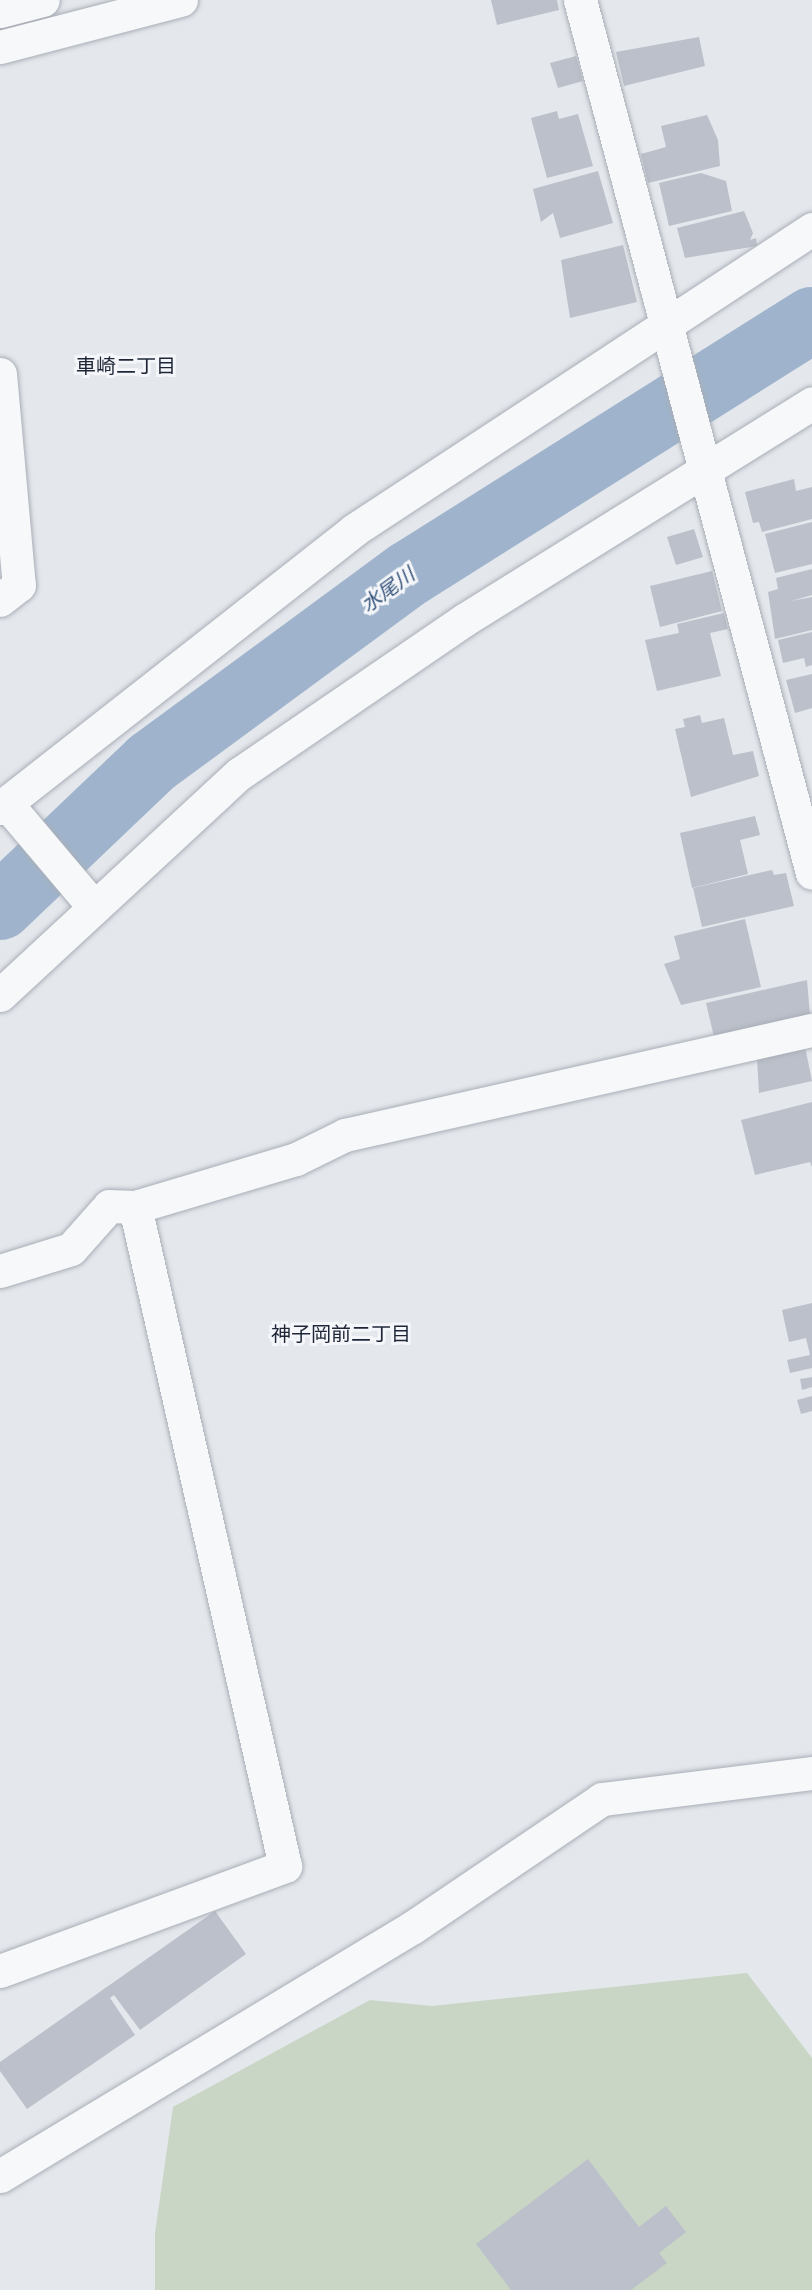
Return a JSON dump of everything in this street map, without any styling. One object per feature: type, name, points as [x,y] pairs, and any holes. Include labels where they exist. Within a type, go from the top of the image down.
[{"type":"street","points":[[0,11],[43,0]]},
{"type":"street","points":[[0,47],[181,0]]},
{"type":"street","points":[[580,0],[812,873]]},
{"type":"street","points":[[93,906],[3,806],[354,530],[812,229]]},
{"type":"street","points":[[0,374],[19,585],[0,600]]},
{"type":"street","points":[[0,995],[93,906],[239,774],[464,621],[705,468],[812,404]]},
{"type":"street","points":[[0,1271],[70,1249],[109,1206],[135,1207],[296,1159],[345,1135],[812,1030]]},
{"type":"street","points":[[0,1971],[285,1866],[135,1207]]},
{"type":"street","points":[[0,2176],[412,1927],[602,1799],[812,1773]]},
{"type":"green space","points":[[747,1973],[812,2058],[812,2290],[155,2290],[155,2233],[173,2107],[370,2000],[432,2006]]},
{"type":"building","points":[[491,0],[557,0],[559,10],[497,25]]},
{"type":"building","points":[[699,37],[705,66],[624,86],[616,52]]},
{"type":"building","points":[[576,56],[583,81],[558,88],[550,63]]},
{"type":"building","points":[[557,111],[559,119],[578,114],[593,166],[547,178],[531,118]]},
{"type":"building","points":[[707,115],[718,140],[720,166],[648,183],[641,154],[666,147],[661,126]]},
{"type":"building","points":[[598,171],[613,223],[560,238],[553,213],[541,222],[533,189]]},
{"type":"building","points":[[701,173],[726,181],[732,211],[669,226],[659,183]]},
{"type":"building","points":[[744,211],[753,233],[750,240],[756,238],[757,246],[685,258],[677,228]]},
{"type":"building","points":[[623,245],[637,302],[570,318],[561,260]]},
{"type":"building","points":[[794,479],[796,491],[812,487],[812,519],[762,532],[759,522],[753,523],[745,492]]},
{"type":"building","points":[[812,522],[812,564],[775,573],[765,534]]},
{"type":"building","points":[[694,529],[703,557],[676,565],[667,537]]},
{"type":"building","points":[[812,569],[812,595],[791,601],[812,597],[812,630],[775,639],[768,592],[778,589],[776,578]]},
{"type":"building","points":[[712,571],[722,611],[660,627],[650,586]]},
{"type":"building","points":[[724,613],[728,629],[710,633],[721,676],[657,691],[645,640],[679,633],[677,624]]},
{"type":"building","points":[[812,632],[812,665],[806,667],[804,658],[783,663],[778,640]]},
{"type":"building","points":[[812,674],[812,708],[795,713],[786,680]]},
{"type":"building","points":[[700,715],[702,723],[724,718],[733,755],[753,751],[759,776],[691,797],[675,729],[685,727],[683,719]]},
{"type":"building","points":[[755,816],[760,835],[740,840],[748,874],[692,888],[680,833]]},
{"type":"building","points":[[772,870],[774,875],[786,873],[794,906],[702,927],[693,888]]},
{"type":"building","points":[[745,919],[761,987],[681,1005],[664,964],[680,959],[674,936]]},
{"type":"building","points":[[807,980],[810,1015],[714,1037],[706,1003]]},
{"type":"building","points":[[805,1047],[812,1081],[759,1093],[757,1058]]},
{"type":"building","points":[[812,1102],[812,1167],[810,1162],[755,1175],[741,1120]]},
{"type":"building","points":[[812,1303],[812,1368],[790,1373],[787,1360],[810,1355],[806,1338],[789,1342],[782,1310]]},
{"type":"building","points":[[812,1377],[812,1387],[802,1390],[800,1379]]},
{"type":"building","points":[[812,1396],[812,1411],[801,1414],[797,1400]]},
{"type":"building","points":[[215,1911],[246,1954],[140,2030],[114,1995],[110,1998],[135,2035],[27,2109],[0,2071],[0,2062]]},
{"type":"building","points":[[588,2159],[639,2227],[666,2206],[686,2232],[659,2253],[667,2263],[631,2290],[511,2290],[476,2244]]},
{"type":"waterway","name":"水尾川","points":[[0,907],[151,763],[410,573],[812,320]]},
{"type":"district","name":"車崎二丁目","points":[[126,366]]},
{"type":"district","name":"神子岡前二丁目","points":[[341,1334]]}]
